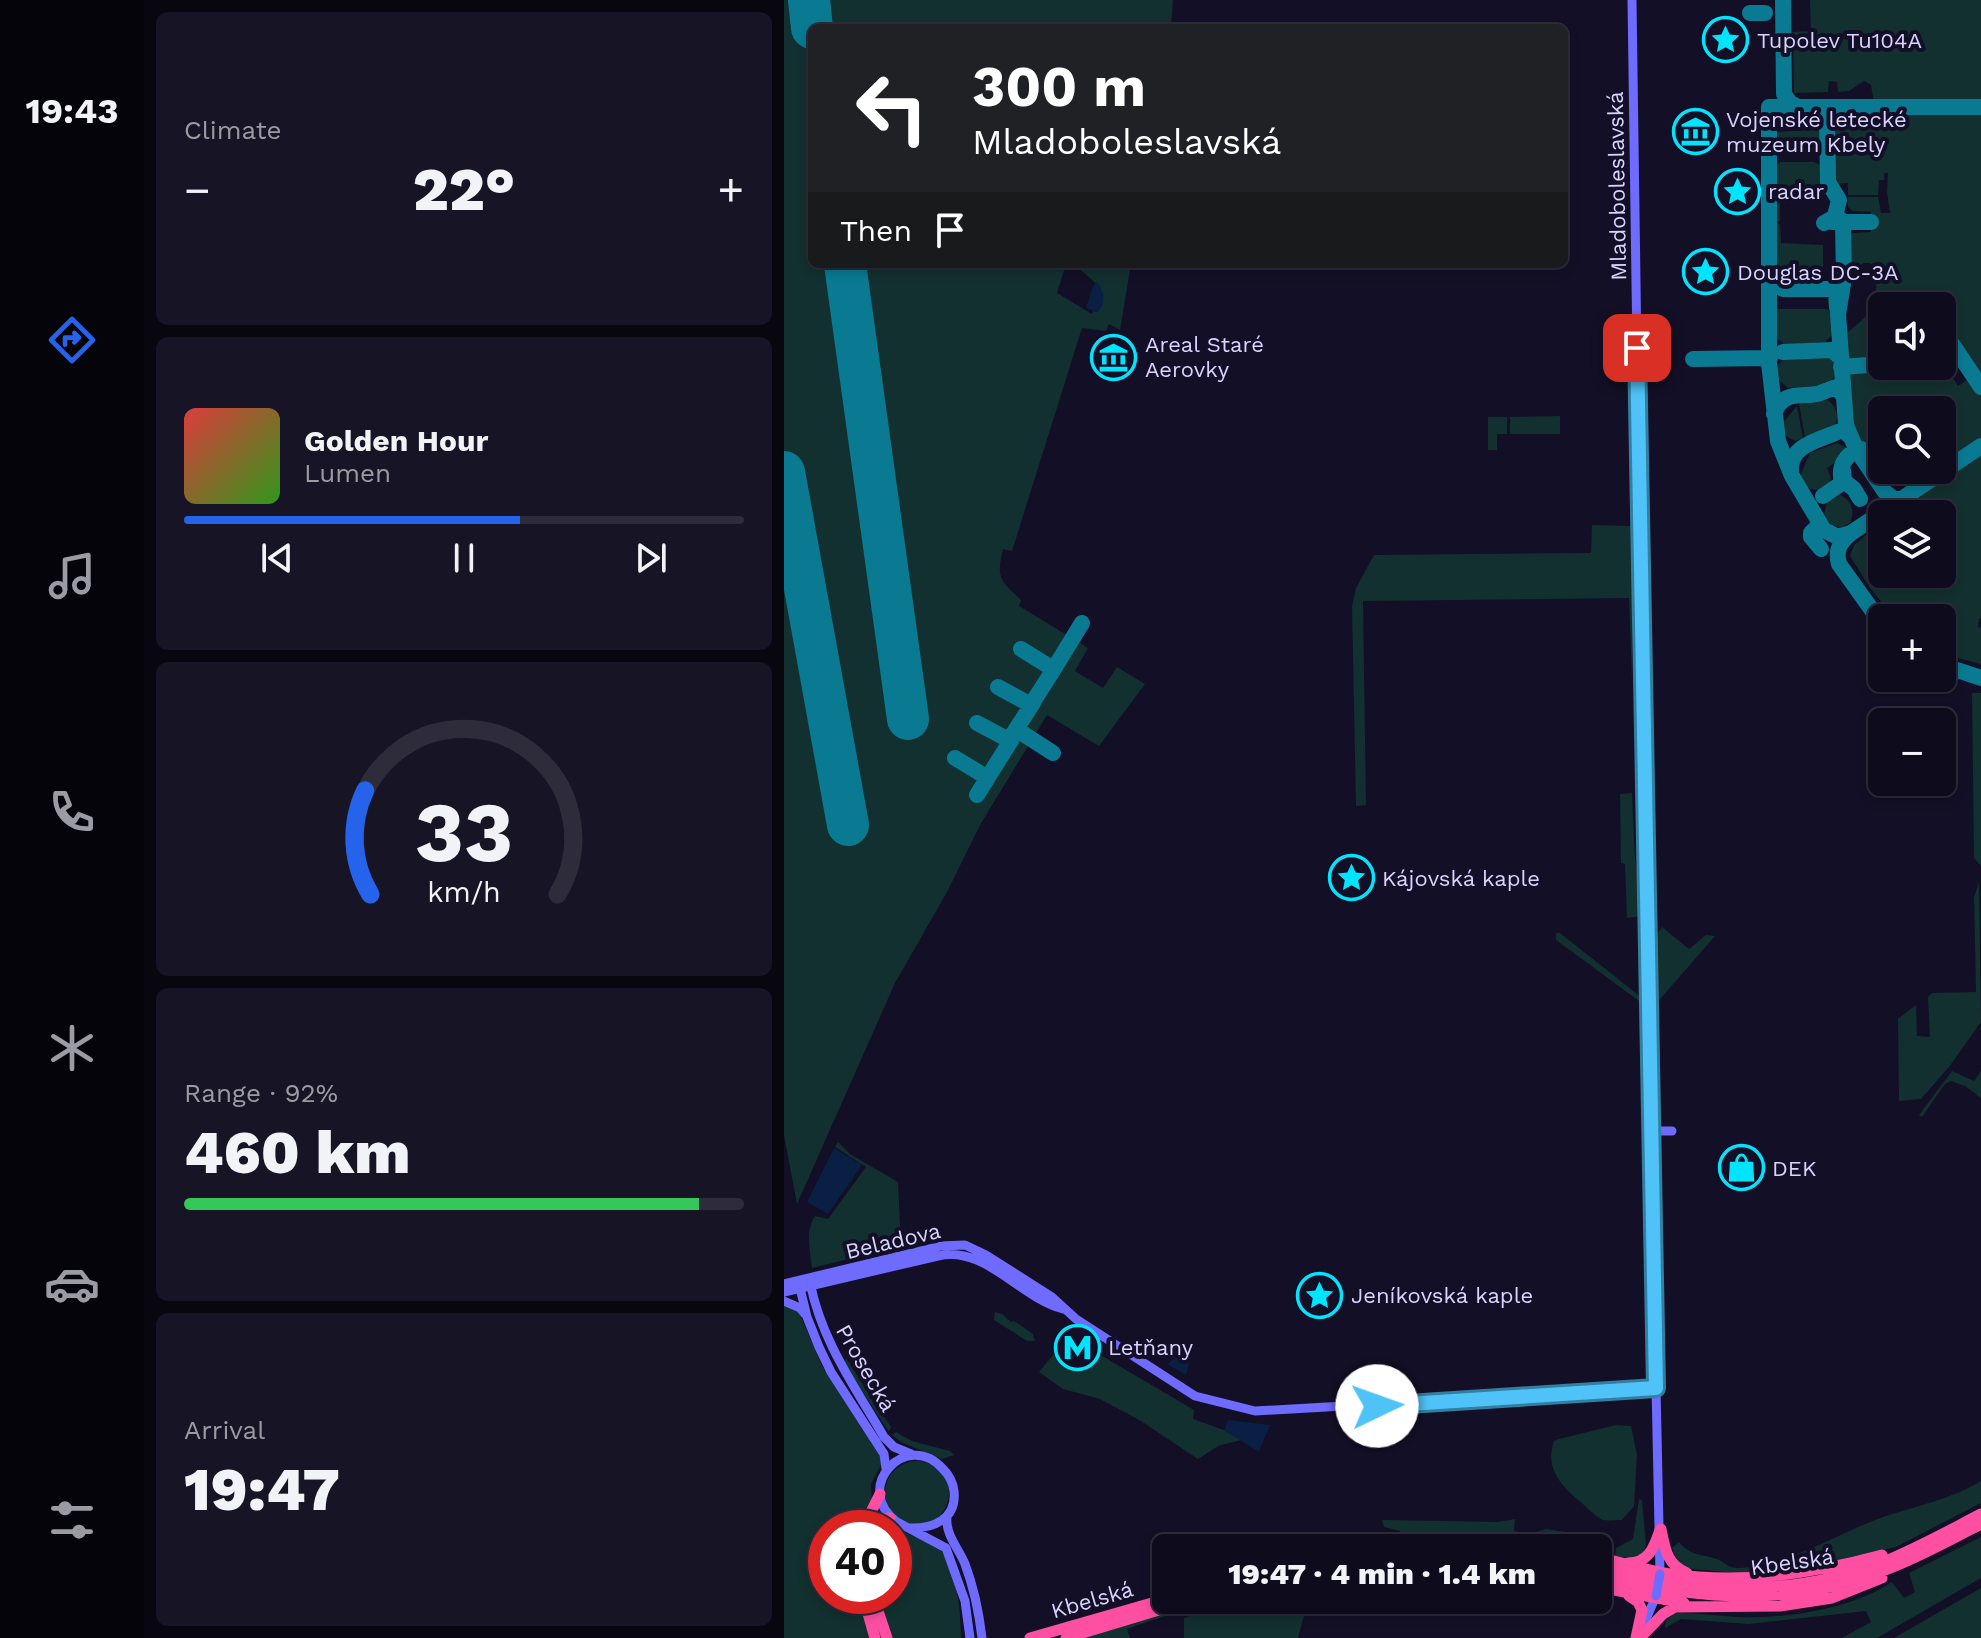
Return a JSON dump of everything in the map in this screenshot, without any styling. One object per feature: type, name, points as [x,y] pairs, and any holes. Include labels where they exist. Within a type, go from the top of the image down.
[{"type":"highway","points":[[872,1510],[880,1494]]},
{"type":"highway","name":"Kbelská","points":[[1612,1571],[1695,1586],[1778,1588],[1851,1573],[1922,1550],[1981,1514]]},
{"type":"highway","name":"Kbelská","points":[[1612,1586],[1692,1595],[1770,1597],[1851,1582],[1981,1524]]},
{"type":"highway","points":[[1612,1560],[1643,1561],[1653,1550],[1661,1529]]},
{"type":"highway","points":[[1661,1529],[1666,1553],[1672,1564],[1685,1573],[1715,1578]]},
{"type":"highway","points":[[1612,1560],[1660,1573],[1752,1579],[1797,1574],[1922,1550]]},
{"type":"highway","points":[[1638,1638],[1667,1610],[1681,1606],[1756,1608],[1832,1598],[1865,1587],[1922,1550]]},
{"type":"highway","points":[[1612,1587],[1700,1606]]},
{"type":"highway","points":[[1612,1590],[1640,1604],[1642,1617],[1638,1638]]},
{"type":"highway","name":"Kbelská","points":[[1030,1638],[1152,1603]]},
{"type":"highway","name":"Kbelská","points":[[1066,1638],[1152,1612]]},
{"type":"highway","points":[[868,1614],[875,1638]]},
{"type":"highway","points":[[879,1614],[887,1638]]},
{"type":"main road","name":"Mladoboleslavská","points":[[1632,0],[1643,777],[1661,1529],[1656,1597],[1638,1638]]},
{"type":"main road","points":[[1652,1131],[1672,1131]]},
{"type":"main road","name":"Beladova","points":[[804,1284],[941,1246],[965,1245],[1052,1297],[1063,1309],[1195,1396],[1255,1411],[1656,1388]]},
{"type":"main road","points":[[784,1284],[804,1284]]},
{"type":"main road","points":[[784,1292],[804,1284]]},
{"type":"main road","name":"Prosecká","points":[[804,1284],[807,1317],[831,1372],[884,1454],[886,1469]]},
{"type":"main road","name":"Prosecká","points":[[804,1284],[827,1337],[884,1437],[894,1447],[917,1456]]},
{"type":"main road","points":[[784,1301],[800,1308],[807,1317]]},
{"type":"main road","points":[[887,1510],[880,1494],[886,1469],[896,1460],[917,1456],[936,1462],[951,1479],[954,1503],[947,1517],[947,1529],[963,1560],[976,1600],[982,1638]]},
{"type":"main road","points":[[912,1528],[935,1525],[947,1517]]},
{"type":"main road","points":[[912,1530],[946,1548],[965,1601],[970,1638]]},
{"type":"green space","points":[[784,0],[1173,0],[1171,24],[808,24],[808,268],[1065,268],[1057,293],[1092,314],[1093,311],[1097,312],[1101,288],[1078,268],[1130,268],[1120,330],[1109,324],[1106,331],[1082,328],[1012,551],[1003,549],[1000,573],[1004,583],[1021,600],[1019,606],[1088,648],[1075,671],[1103,688],[1117,667],[1145,684],[1099,746],[1047,715],[980,825],[947,892],[895,983],[797,1204],[784,1135]]},
{"type":"green space","points":[[1810,0],[1981,0],[1981,103],[1874,103],[1871,85],[1864,81],[1849,91],[1838,92],[1837,82],[1829,81],[1828,92],[1794,93],[1793,32],[1811,31]]},
{"type":"green space","points":[[1981,111],[1981,383],[1956,346],[1956,292],[1876,292],[1874,270],[1870,263],[1864,263],[1849,273],[1848,237],[1853,233],[1871,232],[1871,212],[1853,211],[1848,207],[1848,197],[1878,197],[1881,213],[1890,213],[1888,173],[1884,173],[1884,180],[1879,180],[1878,195],[1848,195],[1848,183],[1833,184],[1834,124],[1839,120],[1853,123],[1865,131],[1871,128],[1874,112]]},
{"type":"green space","points":[[1815,120],[1822,134],[1817,149],[1780,151],[1775,148],[1773,132],[1808,130],[1807,121],[1799,121],[1799,128],[1773,129],[1776,122]]},
{"type":"green space","points":[[1780,162],[1814,162],[1820,165],[1822,201],[1780,203],[1780,221],[1776,221],[1773,169]]},
{"type":"green space","points":[[1776,224],[1780,224],[1781,243],[1823,245],[1823,268],[1774,269]]},
{"type":"green space","points":[[1777,309],[1827,309],[1831,313],[1833,334],[1825,342],[1785,345],[1775,336]]},
{"type":"green space","points":[[1868,312],[1868,362],[1849,364],[1846,362],[1844,336]]},
{"type":"green space","points":[[1826,355],[1835,362],[1835,376],[1827,385],[1788,388],[1777,378],[1776,368],[1785,357]]},
{"type":"green space","points":[[1956,355],[1963,365],[1956,370]]},
{"type":"green space","points":[[1868,369],[1868,380],[1954,380],[1958,386],[1970,378],[1981,394],[1981,437],[1956,453],[1956,396],[1868,396],[1868,443],[1862,445],[1853,424],[1849,370]]},
{"type":"green space","points":[[1828,400],[1837,413],[1833,429],[1805,438],[1799,403]]},
{"type":"green space","points":[[1797,406],[1803,438],[1795,441],[1783,434],[1782,424]]},
{"type":"green space","points":[[1560,416],[1560,434],[1510,434],[1510,417]]},
{"type":"green space","points":[[1488,417],[1507,417],[1507,434],[1497,434],[1497,450],[1488,450]]},
{"type":"green space","points":[[1837,443],[1850,453],[1827,468],[1831,484],[1820,491],[1808,488],[1800,476],[1810,453]]},
{"type":"green space","points":[[1981,454],[1981,618],[1978,627],[1981,628],[1981,664],[1956,658],[1956,604],[1883,604],[1870,588],[1956,588],[1956,500],[1914,500],[1937,484],[1956,484],[1956,471]]},
{"type":"green space","points":[[1840,495],[1850,503],[1852,515],[1850,523],[1840,528],[1829,523],[1824,514],[1827,502]]},
{"type":"green space","points":[[1592,525],[1632,526],[1632,682],[1629,598],[1363,601],[1366,805],[1356,806],[1352,606],[1356,588],[1374,555],[1591,553]]},
{"type":"green space","points":[[1868,534],[1868,585],[1850,556],[1854,545]]},
{"type":"green space","points":[[1972,693],[1981,693],[1981,866],[1974,858]]},
{"type":"green space","points":[[1632,793],[1642,916],[1627,918],[1625,864],[1621,863],[1620,794]]},
{"type":"green space","points":[[1979,882],[1981,1022],[1949,1067],[1921,1099],[1899,1101],[1898,1019],[1916,1005],[1917,1036],[1930,1037],[1928,997],[1932,993],[1976,992],[1974,897]]},
{"type":"green space","points":[[1662,927],[1689,949],[1706,935],[1715,936],[1655,1005],[1653,939]]},
{"type":"green space","points":[[1556,933],[1560,933],[1641,997],[1639,1001],[1556,940]]},
{"type":"green space","points":[[1952,1071],[1974,1081],[1981,1071],[1981,1098],[1965,1086],[1951,1081],[1945,1084],[1922,1117],[1919,1115]]},
{"type":"green space","points":[[838,1142],[850,1154],[898,1182],[900,1226],[917,1242],[812,1268],[809,1234],[815,1216],[828,1219],[866,1167],[835,1147]]},
{"type":"green space","points":[[784,1303],[801,1317],[822,1366],[879,1451],[882,1463],[871,1484],[872,1506],[869,1510],[808,1510],[808,1614],[864,1614],[871,1638],[784,1638]]},
{"type":"green space","points":[[995,1312],[1033,1334],[1035,1341],[1027,1341],[994,1320]]},
{"type":"green space","points":[[1075,1340],[1194,1410],[1193,1419],[1241,1440],[1218,1446],[1198,1459],[1141,1421],[1100,1399],[1063,1389],[1039,1372],[1063,1343]]},
{"type":"green space","points":[[846,1358],[891,1427],[889,1432],[844,1364]]},
{"type":"green space","points":[[1616,1425],[1631,1426],[1637,1455],[1634,1506],[1622,1520],[1605,1520],[1592,1513],[1562,1484],[1553,1469],[1552,1451],[1554,1441]]},
{"type":"green space","points":[[896,1432],[912,1441],[950,1451],[954,1455],[942,1459],[901,1442],[892,1435]]},
{"type":"green space","points":[[911,1461],[923,1461],[935,1466],[944,1475],[949,1487],[949,1499],[944,1511],[935,1520],[923,1525],[912,1525],[912,1510],[890,1510],[885,1499],[885,1487],[890,1475],[899,1466]]},
{"type":"green space","points":[[1981,1481],[1981,1503],[1896,1547],[1802,1568],[1754,1575],[1684,1568],[1676,1563],[1672,1548],[1679,1542],[1692,1552],[1732,1567],[1757,1566],[1794,1555],[1883,1517],[1946,1497]]},
{"type":"green space","points":[[1639,1499],[1642,1500],[1646,1544],[1643,1554],[1631,1558],[1615,1556],[1616,1548],[1633,1539]]},
{"type":"green space","points":[[1515,1519],[1514,1531],[1529,1534],[1401,1534],[1400,1531],[1384,1527],[1382,1520],[1498,1522]]},
{"type":"green space","points":[[1546,1529],[1578,1534],[1529,1534]]},
{"type":"green space","points":[[912,1536],[939,1548],[950,1566],[957,1590],[961,1638],[892,1638],[884,1614],[912,1614]]},
{"type":"green space","points":[[1981,1537],[1981,1578],[1877,1638],[1842,1638],[1871,1622],[1866,1611],[1748,1624],[1681,1619],[1665,1628],[1666,1621],[1675,1613],[1751,1617],[1813,1611],[1846,1603],[1892,1582],[1904,1598],[1915,1592],[1909,1573]]},
{"type":"green space","points":[[1981,1588],[1981,1638],[1894,1638]]},
{"type":"green space","points":[[1158,1614],[1171,1614],[1127,1629],[1130,1638],[1079,1638]]},
{"type":"green space","points":[[1196,1614],[1304,1614],[1298,1638],[1184,1638],[1184,1618]]},
{"type":"water","points":[[1097,282],[1104,298],[1097,312],[1086,308]]},
{"type":"water","points":[[834,1148],[862,1165],[828,1214],[807,1202]]},
{"type":"water","points":[[1181,1354],[1190,1359],[1186,1375],[1167,1364]]},
{"type":"water","points":[[1228,1420],[1270,1425],[1259,1452],[1224,1430]]},
{"type":"taxiway","points":[[1783,0],[1784,94],[1790,103],[1798,107]]},
{"type":"taxiway","points":[[1750,13],[1765,13]]},
{"type":"taxiway","points":[[1851,533],[1838,537],[1824,530],[1792,476],[1778,441],[1769,363],[1769,107],[1981,107]]},
{"type":"taxiway","points":[[1816,107],[1824,111],[1827,118],[1828,182],[1839,200],[1835,216],[1840,222]]},
{"type":"taxiway","points":[[1824,223],[1835,217],[1843,224],[1844,278],[1838,314],[1846,425],[1856,449],[1885,492],[1894,499],[1902,499]]},
{"type":"taxiway","points":[[1832,222],[1871,222]]},
{"type":"taxiway","points":[[1783,289],[1830,289],[1836,292],[1837,308]]},
{"type":"taxiway","points":[[1783,352],[1832,350],[1841,358]]},
{"type":"taxiway","points":[[1956,350],[1981,387]]},
{"type":"taxiway","points":[[1693,359],[1770,358]]},
{"type":"taxiway","points":[[1841,367],[1868,365]]},
{"type":"taxiway","points":[[1774,414],[1781,402],[1791,396],[1817,394],[1836,387],[1842,394]]},
{"type":"taxiway","points":[[1791,471],[1792,462],[1800,449],[1840,431],[1846,431],[1849,436]]},
{"type":"taxiway","points":[[1868,604],[1839,564],[1841,543],[1851,533],[1981,446]]},
{"type":"taxiway","points":[[1823,496],[1842,483],[1841,471],[1847,457],[1861,449],[1864,453]]},
{"type":"taxiway","points":[[1843,470],[1844,481],[1860,499]]},
{"type":"taxiway","points":[[1821,549],[1811,533],[1816,528],[1824,530]]},
{"type":"taxiway","points":[[1021,649],[1050,667],[1052,672],[1082,623]]},
{"type":"taxiway","points":[[1956,670],[1981,678]]},
{"type":"taxiway","points":[[998,687],[1031,705],[1052,672]]},
{"type":"taxiway","points":[[977,723],[1009,740],[1033,703]]},
{"type":"taxiway","points":[[1015,734],[1022,733],[1053,753]]},
{"type":"taxiway","points":[[990,774],[1012,739]]},
{"type":"taxiway","points":[[955,758],[983,775],[990,774],[977,795]]},
{"type":"runway","points":[[809,0],[812,24]]},
{"type":"runway","points":[[846,268],[908,719]]},
{"type":"runway","points":[[784,472],[848,825]]},
{"type":"place","name":"Tupolev Tu104A","points":[[1726,40]]},
{"type":"place","name":"Vojenské letecké muzeum Kbely","points":[[1695,132]]},
{"type":"place","name":"radar","points":[[1737,191]]},
{"type":"place","name":"Douglas DC-3A","points":[[1706,272]]},
{"type":"place","name":"Areal Staré Aerovky","points":[[1114,357]]},
{"type":"place","name":"Kájovská kaple","points":[[1351,878]]},
{"type":"place","name":"DEK","points":[[1741,1168]]},
{"type":"place","name":"Jeníkovská kaple","points":[[1320,1295]]},
{"type":"place","name":"Letňany","points":[[1077,1347]]},
{"type":"route","points":[[1377,1406],[1656,1388],[1637,348]]}]
